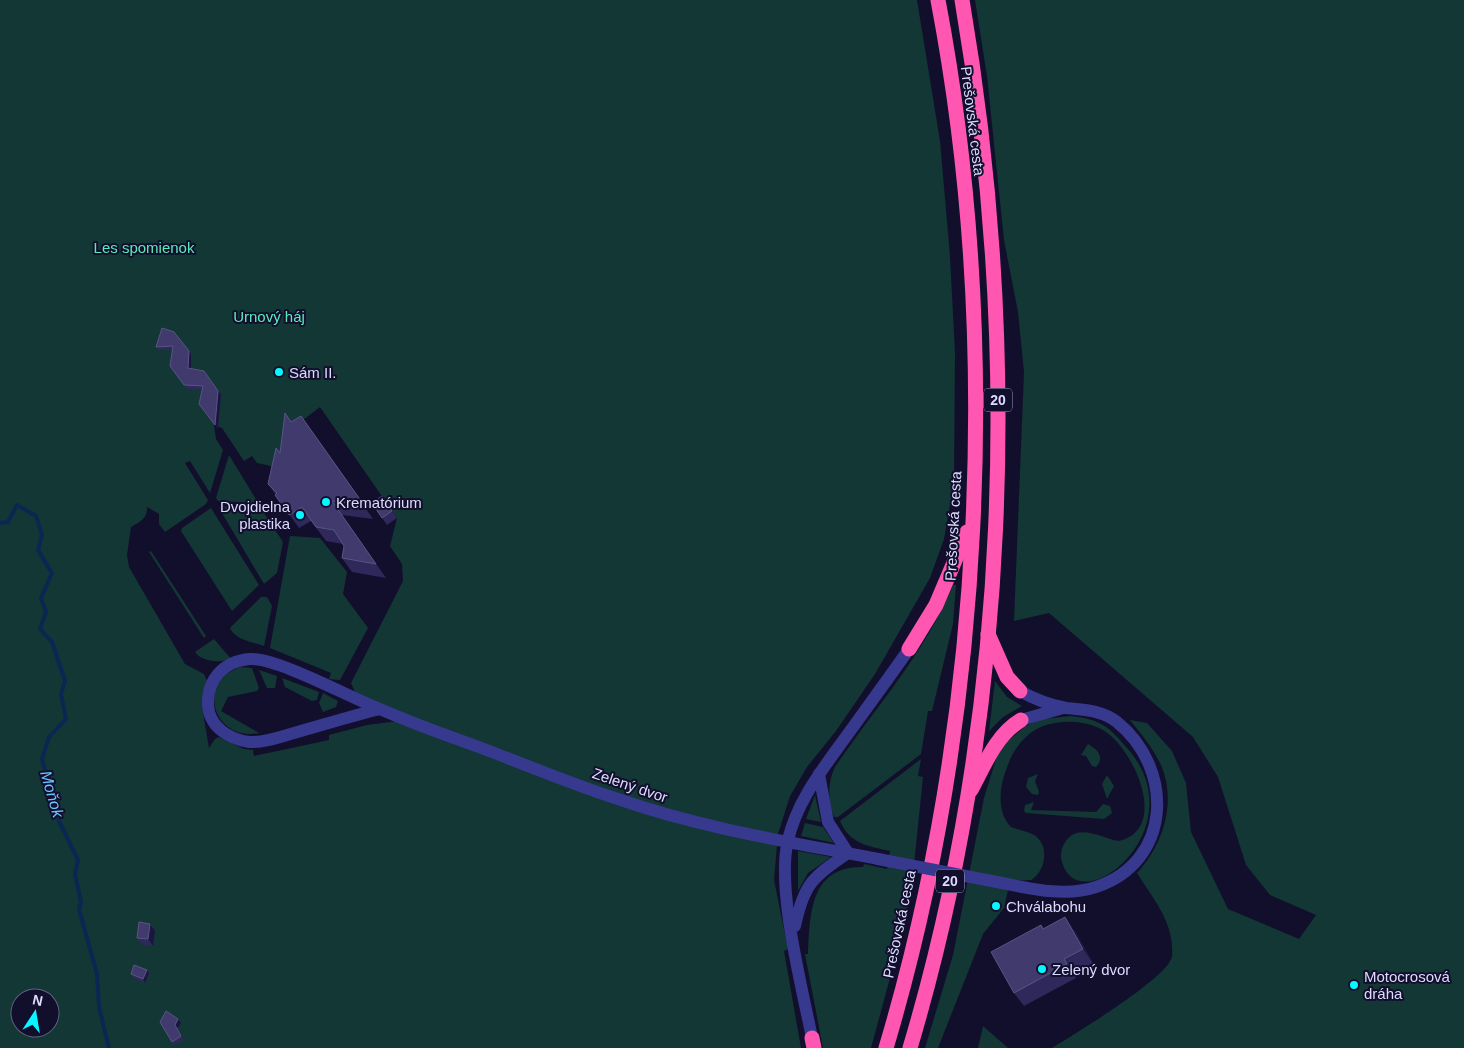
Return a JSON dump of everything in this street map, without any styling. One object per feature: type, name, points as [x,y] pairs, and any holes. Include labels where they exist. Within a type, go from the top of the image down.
[{"type":"highway","name":"Prešovská cesta","points":[[886,1048],[912,948],[946,774],[965,628],[972,519],[975,384],[972,284],[958,137],[938,0]]},
{"type":"highway","name":"Prešovská cesta","points":[[910,1048],[935,953],[966,800],[987,632],[998,454],[996,314],[987,176],[962,0]]},
{"type":"highway","points":[[910,649],[936,605],[972,519]]},
{"type":"highway","points":[[987,632],[1007,677],[1020,691]]},
{"type":"highway","points":[[966,800],[998,740],[1021,720]]},
{"type":"street","points":[[813,1043],[792,935],[785,865],[787,841],[794,820],[810,786],[910,649]]},
{"type":"street","name":"Zelený dvor","points":[[380,710],[256,742],[238,739],[216,728],[208,706],[213,678],[225,667],[249,659],[279,666],[380,710],[623,801],[671,816],[878,859],[1002,883],[1062,892],[1082,891],[1109,882],[1133,864],[1149,840],[1157,815],[1156,784],[1142,752],[1116,722],[1097,712],[1066,708]]},
{"type":"street","points":[[1020,691],[1039,700],[1066,708]]},
{"type":"street","points":[[1021,720],[1066,708]]},
{"type":"street","points":[[792,935],[800,905],[808,886],[824,869],[848,853],[828,822],[819,774]]},
{"type":"green space","points":[[0,0],[917,0],[940,141],[950,256],[955,353],[954,482],[944,539],[930,578],[875,674],[836,731],[807,767],[790,796],[778,834],[774,880],[788,949],[784,951],[801,1048],[0,1048]],"holes":[[[320,407],[397,518],[390,546],[402,564],[403,581],[351,683],[355,692],[398,721],[367,725],[329,735],[329,740],[254,756],[253,750],[244,749],[219,737],[215,739],[209,748],[202,707],[207,681],[204,674],[185,664],[129,567],[127,555],[131,527],[145,517],[147,507],[159,514],[159,524],[165,532],[206,504],[208,500],[185,463],[190,461],[210,493],[223,450],[216,439],[214,425],[222,428],[244,461],[252,456],[257,463],[280,468],[294,427]]]},
{"type":"green space","points":[[975,0],[1464,0],[1464,1048],[1052,1048],[1120,1005],[1156,977],[1172,956],[1170,933],[1162,912],[1137,873],[1154,850],[1165,822],[1168,794],[1166,779],[1161,765],[1147,741],[1130,720],[1147,723],[1172,751],[1186,783],[1191,832],[1228,909],[1299,939],[1316,915],[1270,895],[1246,865],[1218,777],[1193,737],[1049,613],[1014,621],[1024,372],[1018,312],[1004,240],[987,76]]},
{"type":"green space","points":[[229,455],[257,501],[256,503],[218,501],[216,498]]},
{"type":"green space","points":[[220,506],[262,510],[283,542],[277,573],[264,584],[219,508]]},
{"type":"green space","points":[[211,508],[259,585],[232,611],[181,531],[182,528]]},
{"type":"green space","points":[[290,536],[320,538],[347,572],[343,594],[368,628],[340,680],[329,679],[331,673],[270,648]]},
{"type":"green space","points":[[151,551],[206,636],[204,638],[149,552]]},
{"type":"green space","points":[[953,585],[956,585],[953,624],[932,711],[928,711],[921,754],[838,817],[834,817],[829,792],[835,767],[899,679],[929,633]]},
{"type":"green space","points":[[261,597],[267,597],[272,606],[264,646],[240,638],[230,628]]},
{"type":"green space","points":[[214,639],[231,659],[212,661],[202,658],[195,652]]},
{"type":"green space","points":[[241,667],[252,668],[259,688],[257,691],[228,697],[221,711],[259,733],[243,733],[230,728],[221,720],[216,709],[214,696],[218,684],[227,674]]},
{"type":"green space","points":[[259,670],[277,676],[275,688],[267,688]]},
{"type":"green space","points":[[282,678],[319,692],[317,700],[312,701],[285,687]]},
{"type":"green space","points":[[995,681],[1007,697],[1022,706],[1003,717],[989,731]]},
{"type":"green space","points":[[323,693],[338,701],[336,707],[323,712],[319,703]]},
{"type":"green space","points":[[1071,716],[1104,725],[1128,749],[1146,779],[1149,809],[1142,836],[1127,858],[1109,874],[1089,881],[1073,878],[1061,858],[1063,846],[1069,837],[1075,833],[1082,832],[1119,841],[1134,834],[1142,821],[1145,805],[1142,788],[1126,753],[1115,739],[1098,727],[1080,722],[1055,723],[1030,733],[1018,746],[1009,761],[1002,785],[1001,808],[1006,821],[1011,827],[1034,835],[1039,839],[1044,851],[1043,864],[1040,871],[1031,880],[1010,881],[1004,908],[983,934],[938,1048],[925,1048],[953,955],[984,798],[996,759],[1003,745],[1027,725],[1043,719]]},
{"type":"green space","points":[[1088,744],[1099,754],[1100,760],[1096,767],[1092,766],[1086,756],[1081,755]]},
{"type":"green space","points":[[921,759],[918,776],[923,777],[912,884],[903,930],[871,1048],[823,1048],[805,954],[808,954],[810,923],[816,895],[832,875],[846,869],[863,867],[864,864],[887,869],[890,851],[860,843],[849,835],[840,821]]},
{"type":"green space","points":[[1038,774],[1035,781],[1039,792],[1038,795],[1032,794],[1026,787],[1028,778]]},
{"type":"green space","points":[[1107,775],[1114,786],[1107,799],[1102,784]]},
{"type":"green space","points":[[815,795],[821,822],[806,819]]},
{"type":"green space","points":[[1034,802],[1031,810],[1096,812],[1103,804],[1110,806],[1112,813],[1104,819],[1026,813],[1024,811],[1025,805]]},
{"type":"green space","points":[[805,823],[823,827],[834,843],[801,836]]},
{"type":"green space","points":[[798,851],[831,857],[808,873],[798,891]]},
{"type":"green space","points":[[983,1026],[1008,1048],[978,1048]]},
{"type":"building","points":[[162,328],[174,332],[189,351],[188,368],[204,371],[218,391],[215,425],[199,404],[203,386],[184,385],[170,366],[173,346],[156,347]]},
{"type":"building","name":"Krematórium","points":[[285,413],[291,422],[301,416],[364,505],[332,501],[376,564],[342,558],[344,546],[334,530],[316,527],[302,507],[289,515],[275,495],[277,493],[268,484],[276,448],[280,453]]},
{"type":"building","points":[[382,496],[392,511],[382,518],[372,503]]},
{"type":"building","name":"Zelený dvor","points":[[1065,917],[1083,949],[1064,959],[1067,964],[1014,993],[991,952],[1041,925],[1043,929]]},
{"type":"building","points":[[139,922],[150,924],[148,939],[137,938]]},
{"type":"building","points":[[134,965],[147,970],[143,979],[131,974]]},
{"type":"building","points":[[166,1011],[178,1019],[175,1025],[181,1036],[172,1042],[160,1022]]},
{"type":"waterway","name":"Moňok","points":[[0,523],[8,522],[17,505],[36,516],[42,535],[38,550],[52,573],[41,598],[46,612],[40,629],[52,642],[65,681],[61,694],[66,719],[49,737],[42,759],[59,821],[78,860],[75,874],[81,902],[79,909],[97,974],[99,1007],[109,1048]]},
{"type":"place","name":"Sám II.","points":[[279,372]]},
{"type":"place","name":"Krematórium","points":[[326,502]]},
{"type":"place","name":"Dvojdielna plastika","points":[[300,515]]},
{"type":"place","name":"Chválabohu","points":[[996,906]]},
{"type":"place","name":"Zelený dvor","points":[[1042,969]]},
{"type":"place","name":"Motocrosová dráha","points":[[1354,985]]},
{"type":"park label","name":"Les spomienok","points":[[144,247]]},
{"type":"park label","name":"Urnový háj","points":[[269,316]]}]
